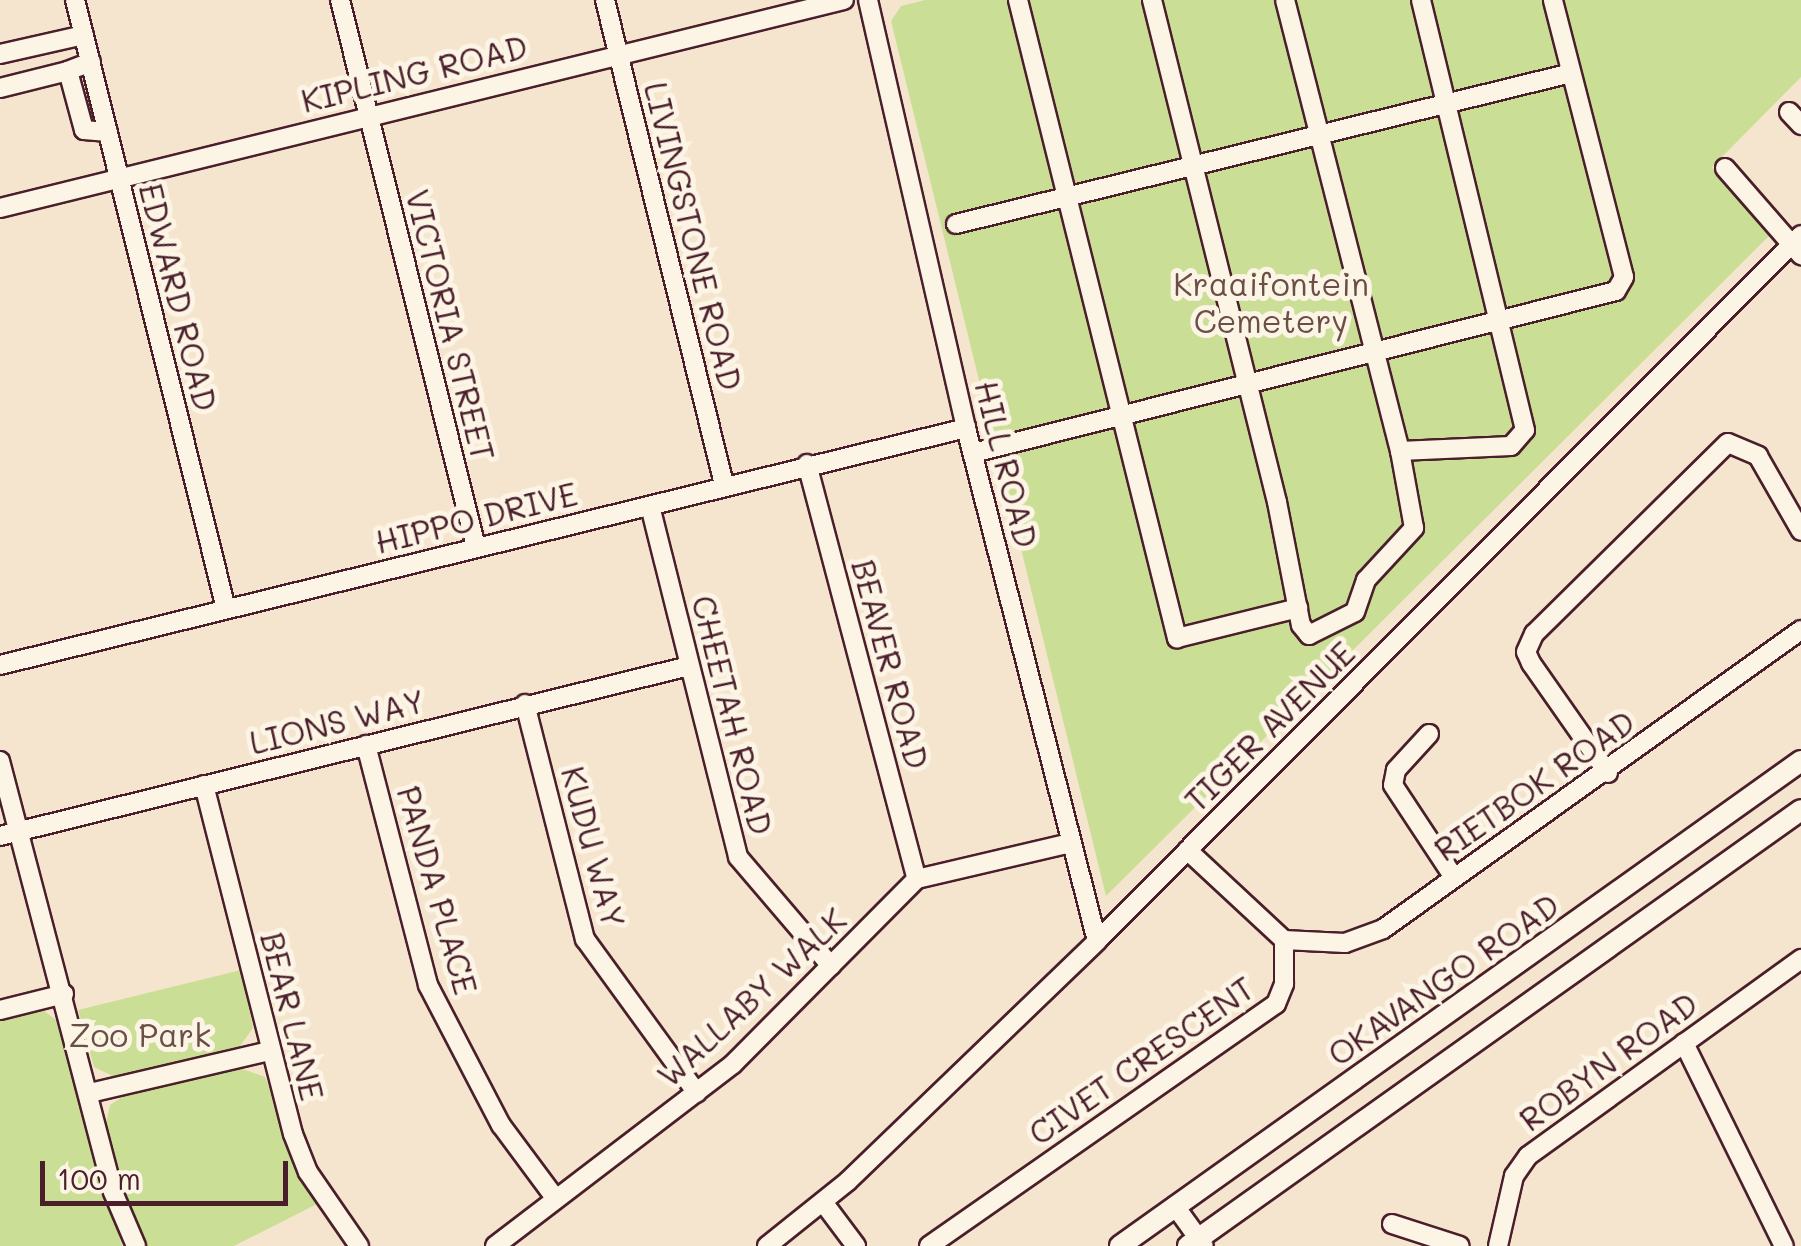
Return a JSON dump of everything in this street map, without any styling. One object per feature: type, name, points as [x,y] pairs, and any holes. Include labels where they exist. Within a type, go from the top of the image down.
[{"type":"main road","name":"OKAVANGO ROAD","points":[[1120,1246],[1801,761]]},
{"type":"main road","name":"OKAVANGO ROAD","points":[[1197,1244],[1801,810]]},
{"type":"street","name":"EDWARD ROAD","points":[[75,0],[226,609]]},
{"type":"street","name":"VICTORIA STREET","points":[[340,0],[476,548]]},
{"type":"street","name":"LIVINGSTONE ROAD","points":[[605,0],[724,485]]},
{"type":"street","name":"KIPLING ROAD","points":[[0,208],[844,0]]},
{"type":"street","name":"HILL ROAD","points":[[868,0],[966,428],[1097,941]]},
{"type":"street","points":[[1018,0],[1070,195],[1120,416],[1177,638],[1298,608]]},
{"type":"street","points":[[1152,0],[1306,634],[1342,623],[1359,607],[1366,580],[1412,536],[1400,451],[1371,353],[1285,0]]},
{"type":"street","points":[[1400,451],[1511,446],[1524,438],[1421,0]]},
{"type":"street","points":[[973,453],[1616,292],[1623,284],[1553,0]]},
{"type":"street","points":[[0,54],[84,35]]},
{"type":"street","points":[[0,88],[90,62]]},
{"type":"street","points":[[68,71],[84,130],[108,132]]},
{"type":"street","points":[[956,224],[1571,73]]},
{"type":"street","points":[[1724,168],[1798,244]]},
{"type":"street","name":"TIGER AVENUE","points":[[767,1246],[823,1202],[1097,941],[1798,244]]},
{"type":"street","name":"HIPPO DRIVE","points":[[0,665],[966,428]]},
{"type":"street","points":[[1608,772],[1531,663],[1526,652],[1534,634],[1728,443],[1758,456],[1801,531]]},
{"type":"street","name":"BEAVER ROAD","points":[[807,464],[917,880]]},
{"type":"street","name":"CHEETAH ROAD","points":[[650,506],[738,857],[831,966]]},
{"type":"street","name":"RIETBOK ROAD","points":[[1284,940],[1360,940],[1608,772],[1801,630]]},
{"type":"street","name":"LIONS WAY","points":[[0,836],[689,666]]},
{"type":"street","name":"KUDU WAY","points":[[526,704],[585,940],[697,1093]]},
{"type":"street","points":[[1428,734],[1396,770],[1394,785],[1453,876]]},
{"type":"street","name":"PANDA PLACE","points":[[366,745],[428,985],[500,1124],[556,1200]]},
{"type":"street","points":[[0,762],[22,830],[113,1192],[136,1246]]},
{"type":"street","name":"BEAR LANE","points":[[204,785],[269,1051],[308,1172],[359,1246]]},
{"type":"street","points":[[917,880],[1070,843]]},
{"type":"street","points":[[1188,850],[1284,940]]},
{"type":"street","name":"WALLABY WALK","points":[[495,1246],[697,1093],[917,880]]},
{"type":"street","name":"CIVET CRESCENT","points":[[929,1246],[1269,1012],[1284,984],[1284,940]]},
{"type":"street","name":"ROBYN ROAD","points":[[1498,1246],[1522,1162],[1801,960]]},
{"type":"street","points":[[0,1010],[64,994]]},
{"type":"street","points":[[1684,1043],[1784,1246]]},
{"type":"street","points":[[90,1093],[269,1051]]},
{"type":"street","points":[[823,1202],[856,1246]]},
{"type":"street","points":[[1175,1206],[1197,1244]]},
{"type":"street","points":[[1392,1224],[1460,1246]]},
{"type":"green space","name":"Kraaifontein Cemetery","points":[[925,0],[1801,0],[1801,77],[1712,167],[1774,231],[1106,896],[1003,475],[1005,449],[990,425],[891,21],[901,6]]},
{"type":"green space","name":"Zoo Park","points":[[241,970],[253,1028],[240,1046],[119,1079],[94,1067],[78,1010]]},
{"type":"green space","name":"Zoo Park","points":[[44,1011],[63,1025],[122,1246],[0,1246],[0,1020]]},
{"type":"green space","name":"Zoo Park","points":[[237,1067],[265,1077],[317,1204],[234,1246],[147,1246],[132,1219],[106,1123],[110,1105],[125,1095]]}]
